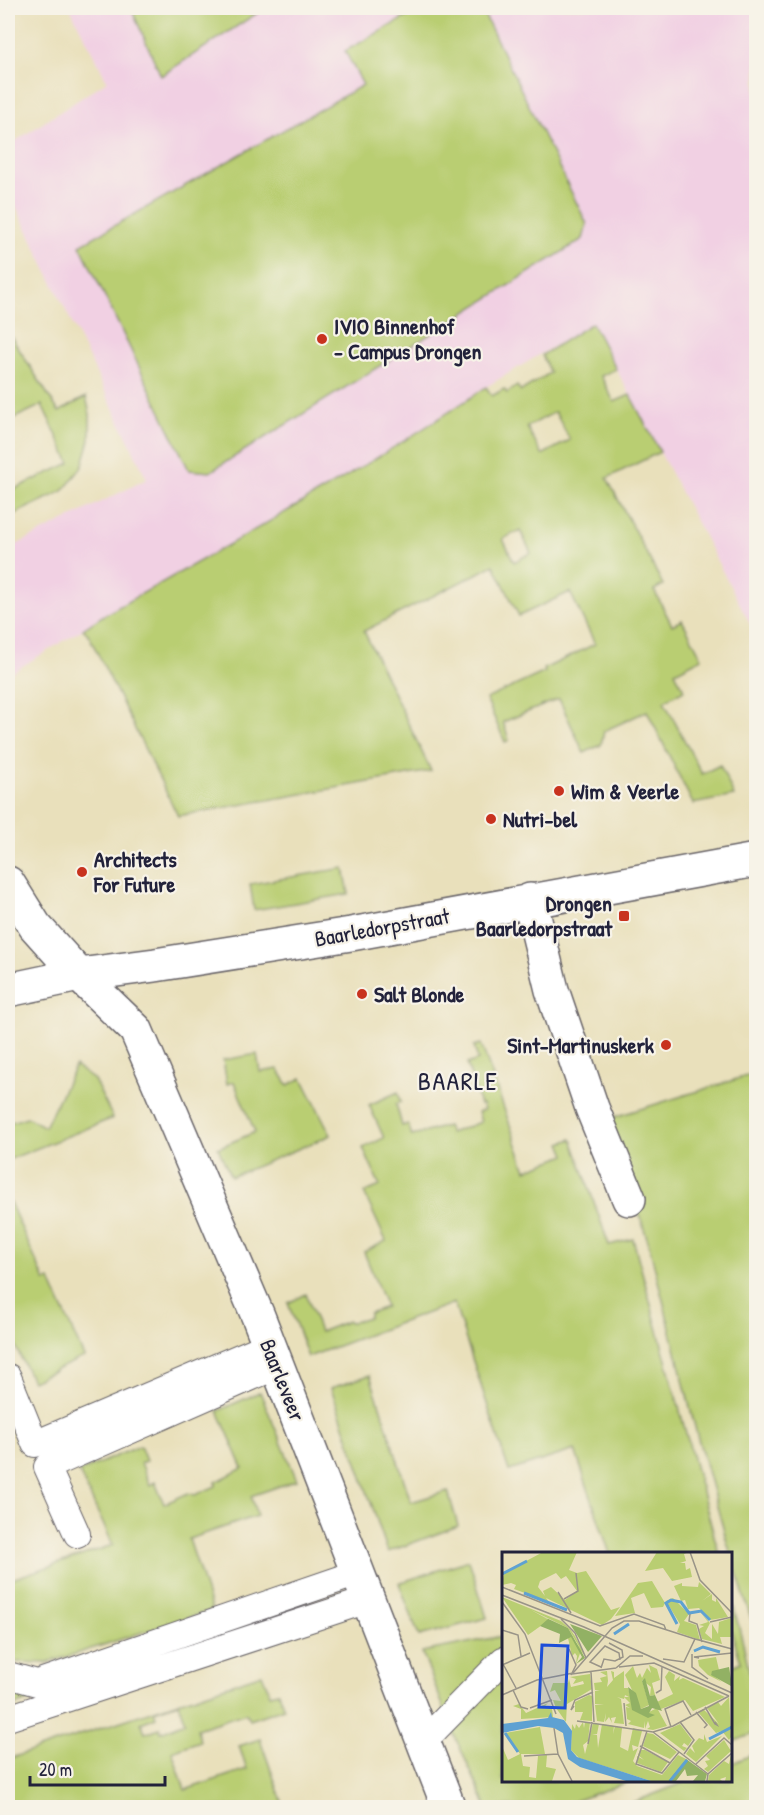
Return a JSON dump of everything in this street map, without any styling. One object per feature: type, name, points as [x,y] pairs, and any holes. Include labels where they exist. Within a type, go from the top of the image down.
[{"type":"street","name":"Baarledorpstraat","points":[[8,990],[79,975],[339,936],[756,860]]},
{"type":"street","name":"Baarleveer","points":[[8,883],[35,926],[79,975],[136,1030],[258,1316],[449,1808]]},
{"type":"street","points":[[530,900],[552,990],[592,1108],[629,1199]]},
{"type":"lane","points":[[8,1377],[35,1444],[273,1356]]},
{"type":"lane","points":[[77,1534],[47,1467],[273,1356]]},
{"type":"lane","points":[[8,1676],[37,1683],[363,1586]]},
{"type":"lane","points":[[8,1718],[363,1586]]},
{"type":"lane","points":[[424,1741],[502,1661]]},
{"type":"shaded area","name":"IVIO Binnenhof - Campus Drongen","points":[[70,8],[756,8],[756,635],[592,323],[486,387],[433,423],[304,503],[83,629],[8,675],[8,549],[147,479],[8,190],[8,146],[107,81]]},
{"type":"green space","points":[[131,8],[265,8],[161,76]]},
{"type":"green space","points":[[422,8],[481,8],[587,224],[583,239],[210,472],[189,470],[80,245],[363,85],[345,51]]},
{"type":"green space","points":[[592,323],[616,369],[601,376],[614,402],[630,395],[660,452],[607,478],[663,585],[654,590],[672,625],[682,620],[702,658],[675,672],[684,690],[664,701],[702,774],[720,765],[734,796],[693,804],[647,711],[604,731],[601,745],[584,753],[559,699],[503,722],[509,740],[505,742],[486,699],[545,672],[544,669],[595,644],[570,592],[519,616],[494,565],[364,631],[431,771],[178,816],[88,634],[83,629],[346,477],[486,387],[492,396],[504,389],[507,393],[517,386],[521,391],[550,373],[542,355]],"holes":[[[555,412],[570,440],[542,455],[527,427]],[[520,530],[531,553],[514,562],[503,539]]]},
{"type":"green space","points":[[8,332],[59,412],[86,397],[90,414],[90,440],[82,467],[63,491],[8,517],[8,492],[70,463],[42,405],[8,421]]},
{"type":"green space","points":[[344,868],[349,894],[254,910],[250,884]]},
{"type":"green space","points":[[481,1044],[526,1170],[566,1155],[561,1143],[572,1139],[609,1245],[633,1239],[718,1552],[609,1552],[575,1450],[509,1471],[454,1303],[308,1357],[288,1303],[306,1294],[320,1332],[348,1321],[349,1323],[369,1317],[369,1313],[386,1307],[364,1252],[386,1241],[364,1193],[380,1186],[363,1148],[384,1138],[369,1105],[398,1092],[401,1102],[396,1104],[402,1126],[408,1124],[412,1136],[447,1126],[450,1133],[481,1122],[478,1112],[484,1110],[482,1104],[480,1105],[467,1064],[478,1060],[474,1046]]},
{"type":"green space","points":[[257,1054],[260,1072],[278,1069],[288,1085],[302,1078],[331,1135],[231,1177],[218,1148],[255,1132],[234,1082],[227,1084],[223,1060]]},
{"type":"green space","points":[[75,1066],[94,1080],[113,1118],[8,1160],[8,1123],[27,1117],[45,1127]]},
{"type":"green space","points":[[750,1075],[756,1093],[756,1634],[696,1431],[648,1241],[608,1119]]},
{"type":"green space","points":[[8,1198],[45,1281],[50,1280],[84,1357],[32,1381],[8,1330]]},
{"type":"green space","points":[[370,1375],[411,1502],[448,1491],[458,1526],[388,1552],[331,1388]]},
{"type":"green space","points":[[260,1392],[297,1480],[251,1496],[257,1516],[189,1539],[212,1610],[47,1663],[12,1662],[8,1653],[8,1577],[9,1580],[113,1545],[79,1472],[140,1446],[146,1461],[141,1463],[150,1485],[155,1482],[164,1504],[188,1493],[195,1495],[216,1486],[216,1482],[243,1468],[218,1411]]},
{"type":"green space","points":[[469,1560],[487,1618],[419,1636],[399,1583]]},
{"type":"green space","points":[[731,1598],[751,1680],[756,1733],[731,1743],[731,1667],[741,1662],[731,1631]]},
{"type":"green space","points":[[502,1636],[502,1782],[627,1782],[558,1807],[487,1807],[456,1739],[422,1652]]},
{"type":"green space","points":[[262,1674],[270,1694],[278,1692],[284,1708],[249,1720],[246,1713],[197,1729],[200,1741],[172,1751],[185,1790],[247,1769],[239,1746],[260,1739],[284,1807],[8,1807],[8,1759]],"holes":[[[178,1703],[185,1722],[161,1732],[160,1728],[145,1733],[141,1723],[156,1717],[154,1711]]]},
{"type":"green space","points":[[8,1693],[42,1696],[8,1708]]},
{"type":"green space","points":[[756,1753],[756,1807],[621,1807],[685,1782],[731,1782],[731,1764]]},
{"type":"place","name":"IVIO Binnenhof - Campus Drongen","points":[[322,339]]},
{"type":"place","name":"Wim & Veerle","points":[[559,791]]},
{"type":"place","name":"Nutri-bel","points":[[491,819]]},
{"type":"place","name":"Architects For Future","points":[[82,872]]},
{"type":"place","name":"Drongen Baarledorpstraat","points":[[624,916]]},
{"type":"place","name":"Salt Blonde","points":[[362,994]]},
{"type":"place","name":"Sint-Martinuskerk","points":[[666,1045]]},
{"type":"district","name":"BAARLE","points":[[458,1080]]}]
